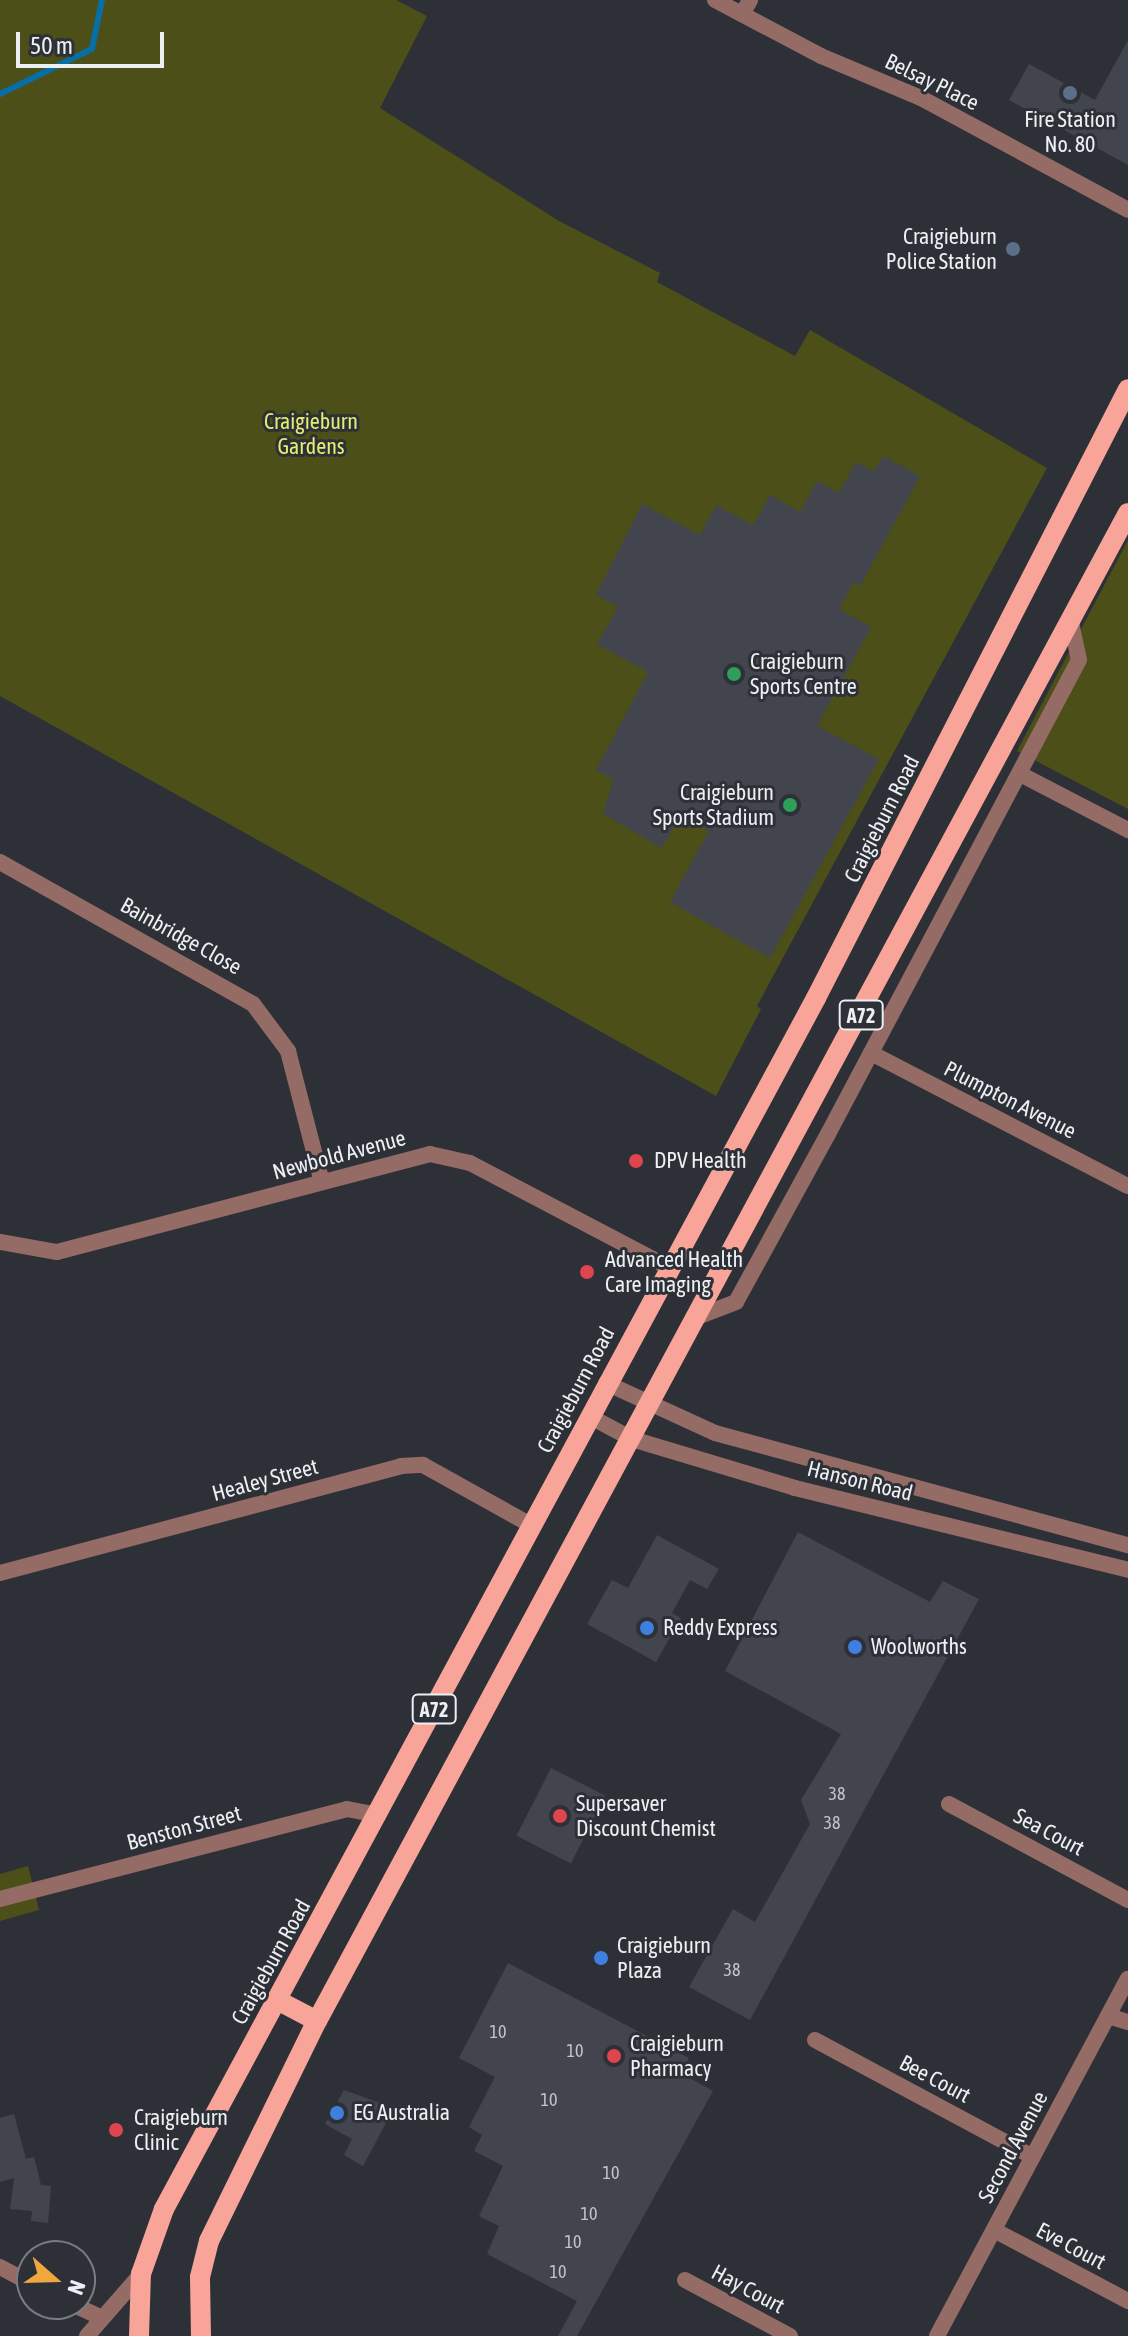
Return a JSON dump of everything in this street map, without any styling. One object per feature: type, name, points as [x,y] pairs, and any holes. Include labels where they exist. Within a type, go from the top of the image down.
[{"type":"main road","name":"Craigieburn Road","points":[[139,2336],[141,2274],[164,2209],[830,971],[1128,389]]},
{"type":"main road","name":"A72","points":[[201,2336],[200,2277],[209,2241],[317,2021],[1128,513]]},
{"type":"main road","points":[[277,2000],[317,2021]]},
{"type":"street","name":"Belsay Place","points":[[715,0],[746,7],[1128,210]]},
{"type":"street","points":[[697,1317],[736,1302],[871,1053],[1079,660],[1071,623]]},
{"type":"street","points":[[1020,774],[1128,830]]},
{"type":"street","name":"Bainbridge Close","points":[[0,862],[253,1004],[288,1051],[322,1182]]},
{"type":"street","name":"Plumpton Avenue","points":[[871,1053],[1128,1186]]},
{"type":"street","name":"Newbold Avenue","points":[[0,1242],[57,1252],[430,1154],[450,1155],[670,1268]]},
{"type":"street","name":"Hanson Road","points":[[606,1383],[649,1406],[715,1433],[1128,1545]]},
{"type":"street","name":"Hanson Road","points":[[589,1416],[632,1439],[795,1488],[1128,1570]]},
{"type":"street","name":"Healey Street","points":[[0,1573],[401,1466],[423,1465],[531,1525]]},
{"type":"street","name":"Sea Court","points":[[949,1804],[1128,1900]]},
{"type":"street","name":"Benston Street","points":[[0,1899],[335,1812],[378,1815]]},
{"type":"street","name":"Second Avenue","points":[[937,2336],[1128,1979]]},
{"type":"street","points":[[1108,2016],[1128,2022]]},
{"type":"street","name":"Bee Court","points":[[815,2040],[1033,2157]]},
{"type":"street","name":"Eve Court","points":[[994,2230],[1128,2301]]},
{"type":"street","points":[[87,2336],[100,2317],[123,2300],[141,2274]]},
{"type":"street","name":"Hay Court","points":[[685,2280],[790,2336]]},
{"type":"street","points":[[96,2315],[100,2317]]},
{"type":"green space","name":"Craigieburn Gardens","points":[[0,0],[396,0],[427,16],[380,108],[559,221],[660,273],[657,282],[795,356],[810,330],[1047,468],[757,1006],[761,1009],[716,1096],[0,696]]},
{"type":"green space","points":[[1128,540],[1128,809],[1017,751]]},
{"type":"green space","points":[[28,1866],[39,1910],[0,1921],[0,1874]]},
{"type":"building","points":[[1128,40],[1128,165],[1009,100],[1029,64],[1095,100]]},
{"type":"building","points":[[883,456],[920,476],[860,586],[853,583],[839,609],[871,627],[817,726],[879,759],[770,958],[670,902],[709,831],[680,816],[662,848],[603,814],[613,779],[596,770],[648,672],[597,644],[618,607],[596,595],[642,504],[700,535],[716,505],[753,525],[770,495],[800,512],[817,481],[839,493],[856,462],[874,471]]},
{"type":"building","points":[[798,1532],[930,1602],[943,1581],[979,1599],[750,2020],[689,1987],[733,1909],[755,1922],[810,1824],[801,1800],[841,1734],[725,1671]]},
{"type":"building","points":[[657,1535],[719,1569],[707,1589],[690,1580],[672,1613],[681,1618],[656,1662],[587,1624],[612,1580],[628,1588]]},
{"type":"building","name":"Supersaver Discount Chemist","points":[[551,1768],[605,1796],[571,1863],[516,1836]]},
{"type":"building","points":[[508,1963],[689,2058],[681,2073],[713,2091],[577,2336],[558,2336],[577,2301],[487,2254],[499,2226],[479,2216],[503,2166],[474,2151],[482,2135],[469,2127],[495,2077],[459,2058]]},
{"type":"building","points":[[344,2090],[394,2108],[363,2166],[344,2155],[352,2139],[325,2124]]},
{"type":"building","points":[[14,2114],[26,2159],[34,2157],[41,2185],[51,2186],[48,2223],[31,2221],[32,2211],[10,2209],[14,2178],[0,2182],[0,2118]]},
{"type":"waterway","points":[[0,94],[92,49],[102,0]]},
{"type":"place","name":"Fire Station No. 80","points":[[1070,93]]},
{"type":"place","name":"Craigieburn Police Station","points":[[1013,249]]},
{"type":"place","name":"Craigieburn Sports Centre","points":[[734,674]]},
{"type":"place","name":"Craigieburn Sports Stadium","points":[[790,805]]},
{"type":"place","name":"DPV Health","points":[[636,1161]]},
{"type":"place","name":"Advanced Health Care Imaging","points":[[587,1272]]},
{"type":"place","name":"Reddy Express","points":[[647,1628]]},
{"type":"place","name":"Woolworths","points":[[855,1647]]},
{"type":"place","name":"Supersaver Discount Chemist","points":[[560,1816]]},
{"type":"place","name":"Craigieburn Plaza","points":[[601,1958]]},
{"type":"place","name":"Craigieburn Pharmacy","points":[[614,2056]]},
{"type":"place","name":"EG Australia","points":[[337,2113]]},
{"type":"place","name":"Craigieburn Clinic","points":[[116,2130]]}]
